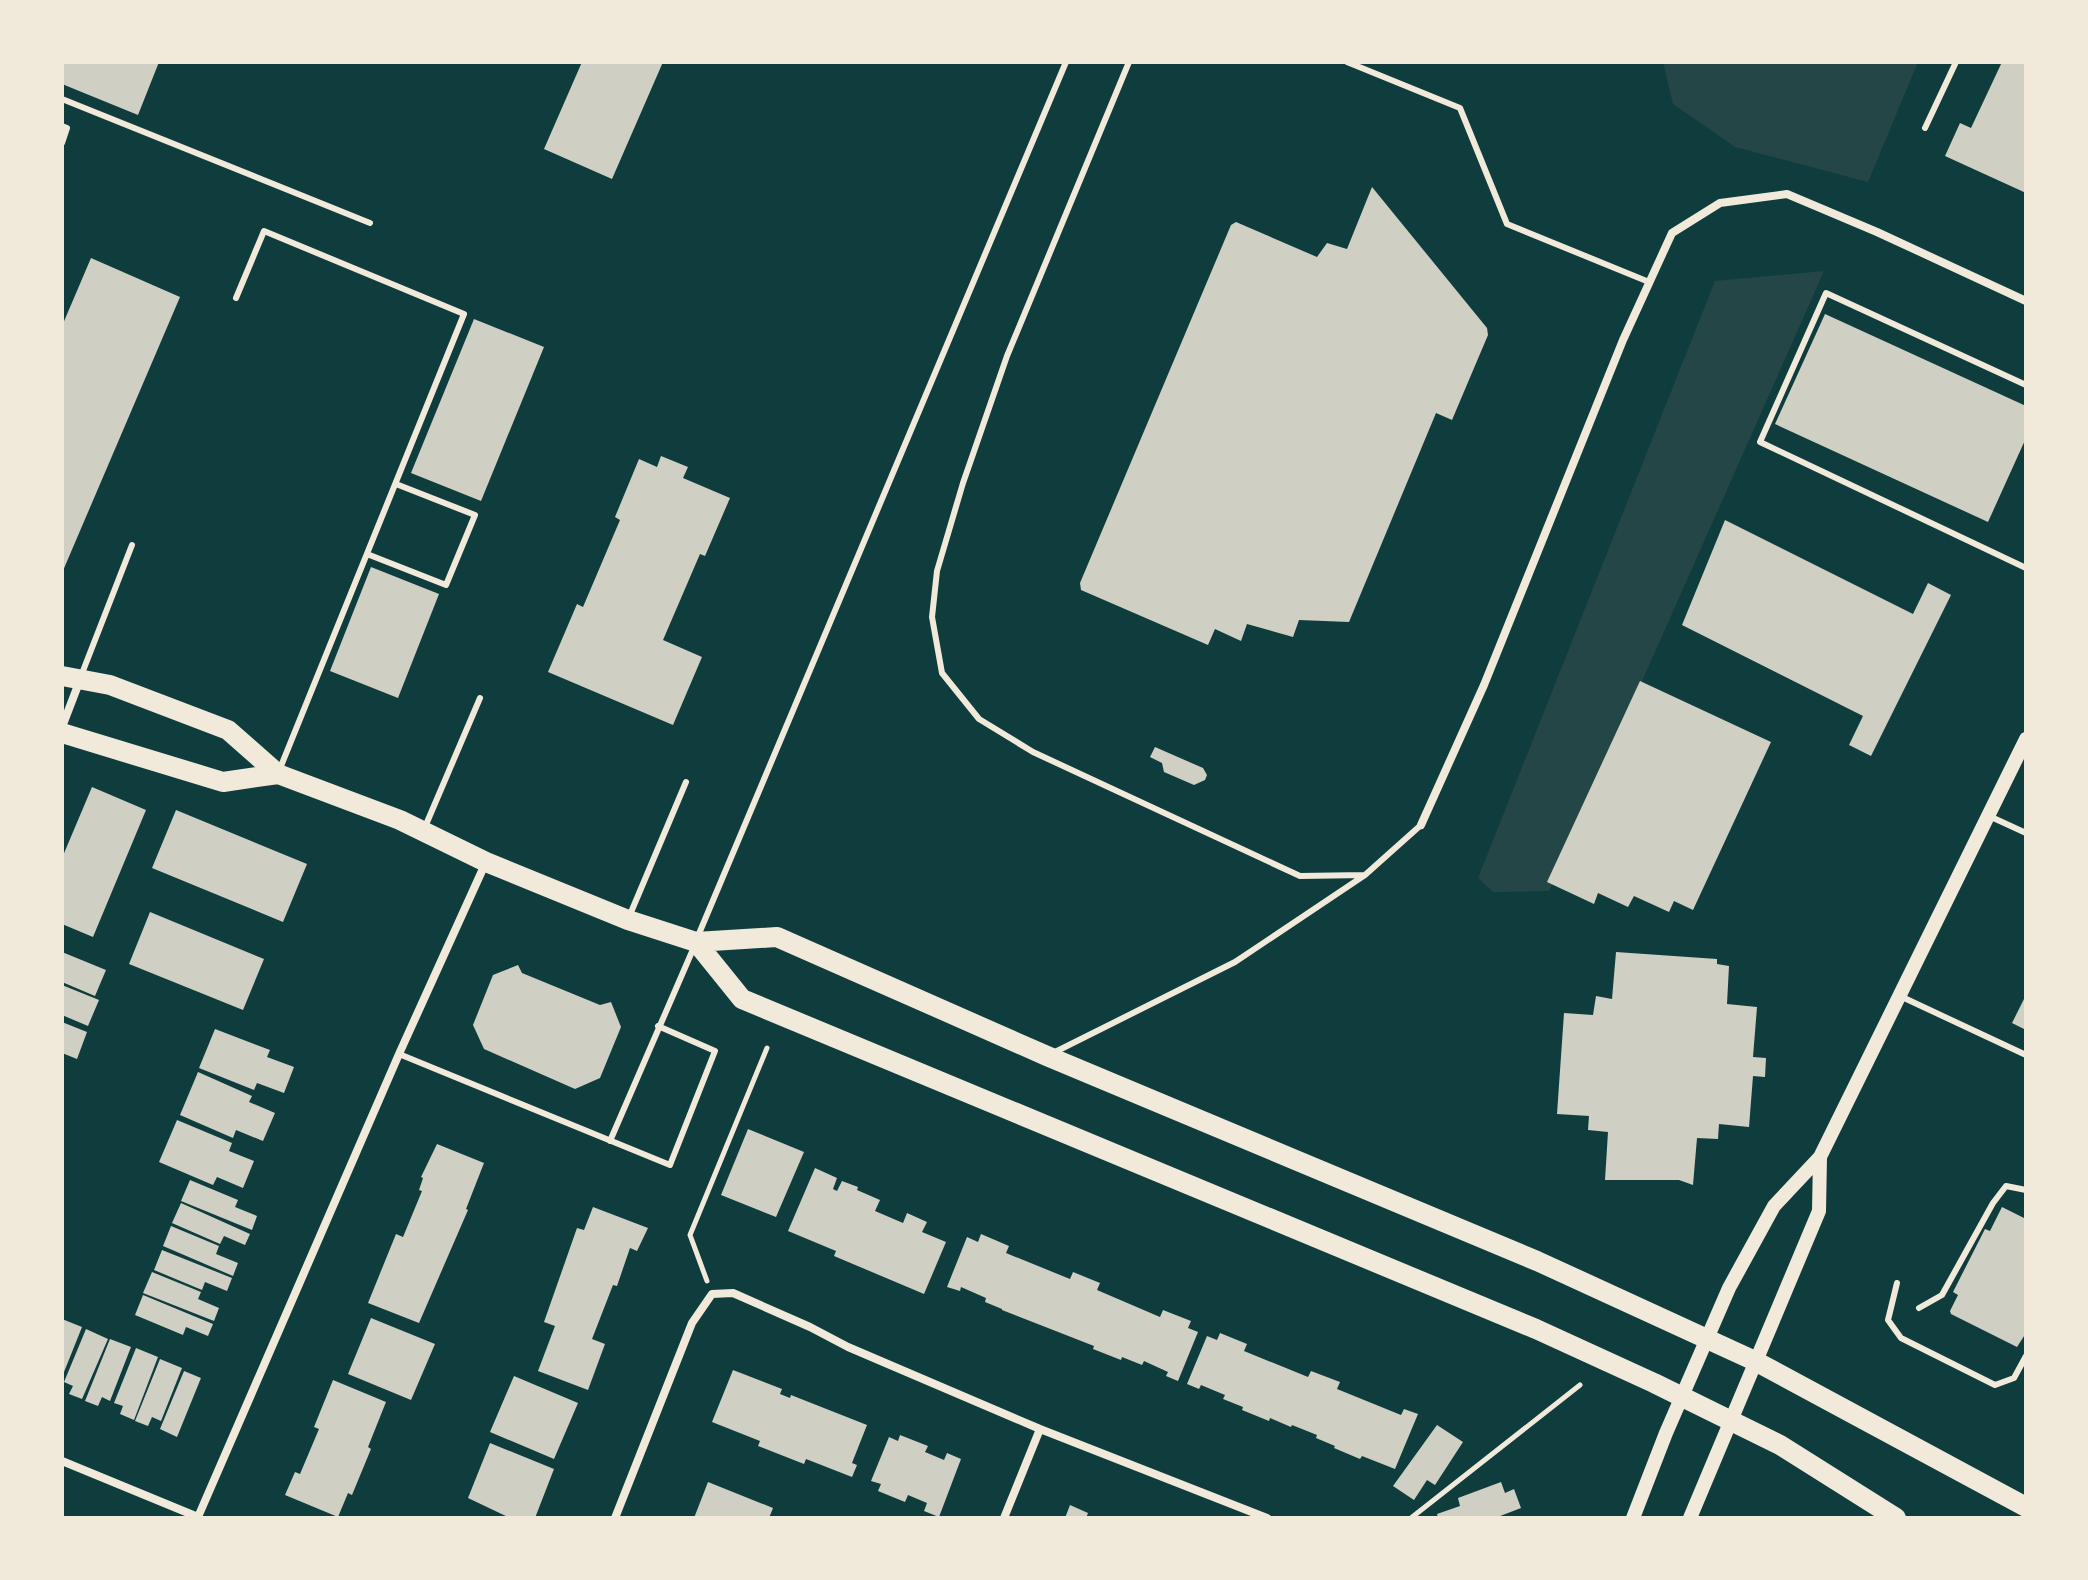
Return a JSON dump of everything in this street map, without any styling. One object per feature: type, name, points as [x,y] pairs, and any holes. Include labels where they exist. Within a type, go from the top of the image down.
[{"type":"main road","points":[[71,677],[110,685],[228,730],[278,774],[400,820],[486,862],[628,920],[696,942],[777,937],[1047,1056],[1537,1261],[1755,1361],[2026,1507]]},
{"type":"main road","points":[[62,730],[223,782],[278,774]]},
{"type":"main road","points":[[696,942],[742,999],[1536,1329],[1780,1445],[1896,1518]]},
{"type":"street","points":[[1421,825],[1484,685],[1649,282],[1672,233],[1720,203],[1787,194],[2026,301]]},
{"type":"street","points":[[62,730],[71,677]]},
{"type":"street","points":[[1633,1518],[1729,1288],[1774,1206],[1820,1157],[2024,747]]},
{"type":"street","points":[[62,1461],[198,1517],[486,862]]},
{"type":"street","points":[[1690,1518],[1819,1211],[1820,1157]]},
{"type":"street","points":[[615,1518],[692,1323],[712,1294],[733,1293],[848,1347],[1040,1429],[1267,1518]]},
{"type":"street","points":[[1004,1518],[1040,1429]]},
{"type":"lane","points":[[610,1141],[1066,62]]},
{"type":"lane","points":[[1129,62],[1007,356],[963,483],[937,571],[932,617],[942,673],[979,719],[1033,752],[1300,876],[1365,875]]},
{"type":"lane","points":[[1347,62],[1460,108],[1507,224],[1649,282]]},
{"type":"lane","points":[[1925,128],[1956,62]]},
{"type":"lane","points":[[62,99],[370,223]]},
{"type":"lane","points":[[62,126],[67,128],[62,143]]},
{"type":"lane","points":[[236,298],[264,231],[464,314],[278,774]]},
{"type":"lane","points":[[2026,385],[1826,293],[1760,442],[2024,568],[2026,558]]},
{"type":"lane","points":[[367,554],[446,585],[475,515],[396,484]]},
{"type":"lane","points":[[71,677],[132,545]]},
{"type":"lane","points":[[423,832],[480,698]]},
{"type":"lane","points":[[628,920],[686,782]]},
{"type":"lane","points":[[1989,816],[2026,833]]},
{"type":"lane","points":[[1047,1056],[1235,962],[1365,875],[1421,825]]},
{"type":"lane","points":[[1898,996],[2026,1055]]},
{"type":"lane","points":[[399,1054],[670,1165],[715,1051],[658,1026]]},
{"type":"lane","points":[[1919,1308],[1942,1295],[1993,1203],[2006,1186],[2026,1190]]},
{"type":"lane","points":[[1897,1283],[1888,1320],[1901,1338],[1995,1385],[2014,1378],[2026,1356]]},
{"type":"path","points":[[712,1294],[690,1235],[767,1048]]},
{"type":"path","points":[[1411,1518],[1580,1385]]},
{"type":"shaded area","points":[[1663,62],[1918,62],[1868,182],[1735,147],[1673,104]]},
{"type":"shaded area","points":[[1824,271],[1549,891],[1493,892],[1478,878],[1715,281]]},
{"type":"building","points":[[62,62],[159,62],[138,115],[62,84]]},
{"type":"building","points":[[582,62],[663,62],[612,179],[544,149]]},
{"type":"building","points":[[2002,62],[2026,62],[2026,193],[1945,156],[1960,123],[1971,128]]},
{"type":"building","points":[[1372,187],[1487,328],[1488,335],[1452,420],[1436,413],[1349,622],[1299,620],[1293,637],[1247,624],[1241,641],[1215,629],[1208,645],[1081,590],[1080,583],[1231,225],[1236,222],[1317,257],[1327,243],[1347,249]]},
{"type":"building","points":[[91,258],[180,297],[62,573],[62,326]]},
{"type":"building","points":[[1825,314],[2026,406],[2026,438],[1988,522],[1775,424]]},
{"type":"building","points":[[474,319],[544,347],[481,501],[411,473]]},
{"type":"building","points":[[661,456],[688,467],[683,478],[730,498],[705,556],[700,554],[663,640],[702,657],[673,725],[548,672],[577,604],[583,607],[620,520],[615,517],[639,459],[657,467]]},
{"type":"building","points":[[1725,520],[1913,614],[1928,583],[1951,595],[1871,756],[1849,745],[1863,716],[1682,625]]},
{"type":"building","points":[[371,567],[439,594],[398,698],[330,671]]},
{"type":"building","points":[[1640,681],[1771,742],[1693,910],[1674,901],[1669,912],[1634,896],[1628,907],[1598,893],[1594,904],[1547,882]]},
{"type":"building","points":[[1155,747],[1203,768],[1207,775],[1205,780],[1194,785],[1164,772],[1162,763],[1150,757]]},
{"type":"building","points":[[92,787],[146,810],[93,937],[62,924],[62,858]]},
{"type":"building","points":[[176,810],[307,864],[283,922],[152,868]]},
{"type":"building","points":[[150,912],[264,959],[243,1010],[129,964]]},
{"type":"building","points":[[62,952],[106,970],[95,996],[62,982]]},
{"type":"building","points":[[1616,952],[1717,959],[1717,964],[1729,966],[1727,1004],[1757,1007],[1753,1057],[1766,1058],[1765,1077],[1753,1076],[1749,1127],[1719,1124],[1718,1139],[1697,1138],[1693,1185],[1679,1180],[1605,1180],[1608,1132],[1588,1130],[1589,1116],[1557,1114],[1564,1013],[1593,1015],[1596,996],[1612,999]]},
{"type":"building","points":[[518,965],[522,973],[600,1005],[611,1002],[621,1027],[600,1078],[575,1089],[484,1049],[473,1025],[493,975]]},
{"type":"building","points":[[62,985],[99,1000],[88,1026],[62,1015]]},
{"type":"building","points":[[2026,995],[2026,1030],[2012,1023]]},
{"type":"building","points":[[62,1022],[87,1032],[77,1059],[62,1053]]},
{"type":"building","points":[[215,1029],[270,1050],[267,1057],[294,1067],[284,1093],[257,1083],[254,1090],[199,1068]]},
{"type":"building","points":[[198,1072],[252,1096],[249,1102],[275,1113],[263,1141],[236,1130],[233,1138],[180,1115]]},
{"type":"building","points":[[177,1120],[232,1143],[229,1151],[254,1161],[243,1188],[217,1177],[213,1185],[159,1162]]},
{"type":"building","points":[[748,1129],[804,1152],[776,1217],[721,1195]]},
{"type":"building","points":[[437,1144],[484,1163],[468,1210],[419,1323],[368,1303],[396,1234],[403,1237],[422,1191],[419,1190],[421,1177]]},
{"type":"building","points":[[815,1168],[837,1178],[833,1189],[837,1191],[842,1181],[858,1187],[857,1190],[880,1200],[875,1211],[903,1223],[907,1213],[927,1222],[922,1232],[946,1242],[924,1294],[834,1256],[836,1251],[788,1231]]},
{"type":"building","points":[[190,1180],[238,1200],[235,1207],[257,1216],[252,1230],[181,1201]]},
{"type":"building","points":[[181,1203],[250,1234],[245,1245],[224,1236],[220,1244],[172,1223]]},
{"type":"building","points":[[593,1207],[648,1228],[637,1251],[630,1248],[617,1286],[613,1285],[592,1339],[605,1344],[588,1390],[538,1371],[555,1326],[544,1322],[577,1228],[584,1230]]},
{"type":"building","points":[[2002,1207],[2026,1219],[2026,1333],[2017,1347],[1950,1311],[1958,1295],[1953,1292],[1985,1229],[1990,1231]]},
{"type":"building","points":[[171,1226],[219,1246],[216,1254],[238,1263],[233,1276],[163,1246]]},
{"type":"building","points":[[981,1234],[1009,1246],[1006,1253],[1070,1279],[1073,1272],[1100,1283],[1097,1290],[1160,1317],[1163,1310],[1191,1321],[1188,1328],[1198,1332],[1178,1381],[1166,1376],[1168,1372],[1144,1361],[1142,1365],[1122,1357],[1121,1360],[1093,1349],[1094,1346],[1002,1310],[985,1302],[986,1298],[961,1287],[960,1291],[947,1287],[967,1237],[978,1242]]},
{"type":"building","points":[[162,1250],[232,1278],[227,1291],[205,1282],[202,1290],[154,1270]]},
{"type":"building","points":[[152,1272],[201,1292],[198,1299],[219,1308],[214,1321],[143,1293]]},
{"type":"building","points":[[143,1295],[213,1324],[208,1336],[186,1327],[183,1335],[135,1315]]},
{"type":"building","points":[[371,1318],[435,1344],[411,1400],[348,1374]]},
{"type":"building","points":[[62,1319],[82,1327],[62,1377]]},
{"type":"building","points":[[86,1329],[108,1339],[82,1399],[69,1394],[73,1386],[64,1382]]},
{"type":"building","points":[[1220,1333],[1247,1344],[1244,1351],[1308,1377],[1311,1371],[1340,1382],[1337,1389],[1401,1415],[1404,1409],[1418,1414],[1395,1469],[1334,1448],[1316,1438],[1317,1435],[1292,1425],[1270,1418],[1269,1421],[1242,1410],[1243,1407],[1223,1399],[1225,1395],[1201,1385],[1199,1389],[1187,1384],[1207,1336],[1217,1340]]},
{"type":"building","points":[[110,1339],[131,1347],[110,1401],[102,1397],[98,1406],[85,1401]]},
{"type":"building","points":[[136,1348],[158,1357],[134,1420],[120,1414],[123,1406],[114,1403]]},
{"type":"building","points":[[160,1359],[182,1368],[161,1421],[152,1417],[148,1426],[135,1421]]},
{"type":"building","points":[[733,1370],[782,1389],[780,1394],[790,1398],[791,1395],[867,1425],[852,1463],[857,1465],[852,1477],[806,1459],[804,1464],[758,1446],[760,1441],[712,1422]]},
{"type":"building","points":[[184,1371],[201,1378],[177,1437],[160,1429]]},
{"type":"building","points":[[514,1376],[578,1403],[554,1459],[490,1432]]},
{"type":"building","points":[[333,1380],[386,1402],[352,1495],[348,1493],[338,1517],[285,1495],[295,1472],[300,1474],[319,1429],[314,1427]]},
{"type":"building","points":[[1437,1425],[1463,1442],[1435,1485],[1427,1480],[1414,1500],[1393,1486]]},
{"type":"building","points":[[900,1435],[928,1446],[925,1452],[944,1460],[947,1453],[961,1459],[939,1517],[924,1511],[927,1503],[908,1495],[905,1502],[878,1491],[881,1484],[871,1481],[889,1437],[898,1441]]},
{"type":"building","points":[[490,1443],[554,1469],[535,1518],[510,1518],[468,1498]]},
{"type":"building","points":[[708,1482],[773,1508],[769,1518],[694,1518]]},
{"type":"building","points":[[1501,1482],[1505,1493],[1514,1489],[1521,1508],[1495,1518],[1438,1518],[1437,1514],[1460,1506],[1458,1498]]},
{"type":"building","points":[[1070,1505],[1088,1513],[1086,1518],[1065,1518]]}]
